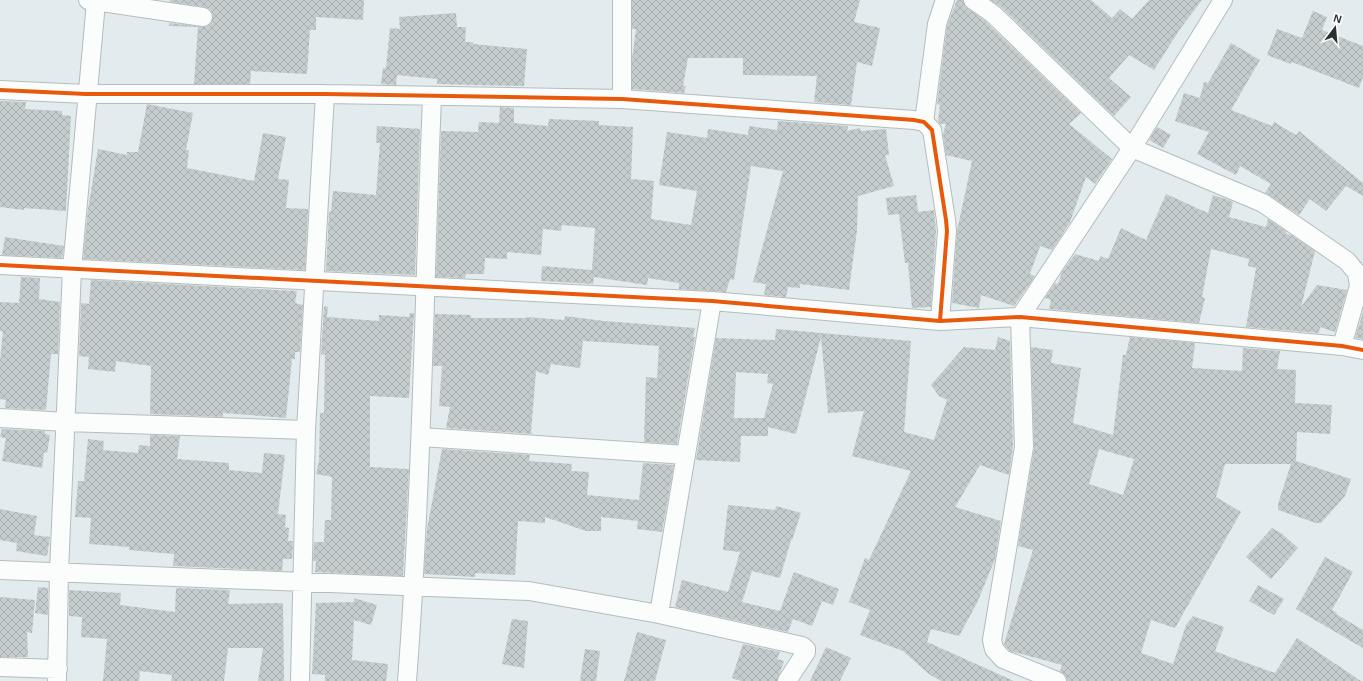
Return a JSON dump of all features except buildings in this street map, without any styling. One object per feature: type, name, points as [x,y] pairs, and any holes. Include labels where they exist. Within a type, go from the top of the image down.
[{"type":"street","points":[[622,0],[622,99]]},
{"type":"street","points":[[924,122],[938,24],[945,0]]},
{"type":"street","points":[[973,0],[993,14],[1132,148],[1264,203],[1347,261],[1357,273],[1359,286],[1342,346]]},
{"type":"street","points":[[1046,679],[1003,659],[994,649],[992,640],[1024,447],[1020,317],[1132,148],[1223,0]]},
{"type":"street","points":[[0,667],[57,675],[59,572],[72,269],[92,1],[203,16]]},
{"type":"street","points":[[0,90],[86,94],[325,94],[622,99],[914,120],[924,122],[932,130],[947,231],[940,320]]},
{"type":"street","points":[[300,681],[306,430],[325,94]]},
{"type":"street","points":[[407,681],[414,586],[421,437],[424,287],[432,97]]},
{"type":"street","points":[[0,265],[712,301],[940,320],[1020,317],[1342,346],[1363,350]]},
{"type":"street","points":[[659,614],[712,301]]},
{"type":"street","points":[[0,418],[66,422],[306,430]]},
{"type":"street","points":[[421,437],[686,455]]},
{"type":"street","points":[[0,570],[529,591],[659,614],[802,646],[806,649],[806,652],[787,681]]},
{"type":"cycle path","points":[[0,90],[86,94],[325,94],[622,99],[914,120],[924,122],[932,130],[947,231],[940,321]]},
{"type":"cycle path","points":[[0,265],[712,301],[940,321],[1020,317],[1342,346],[1363,350]]}]
